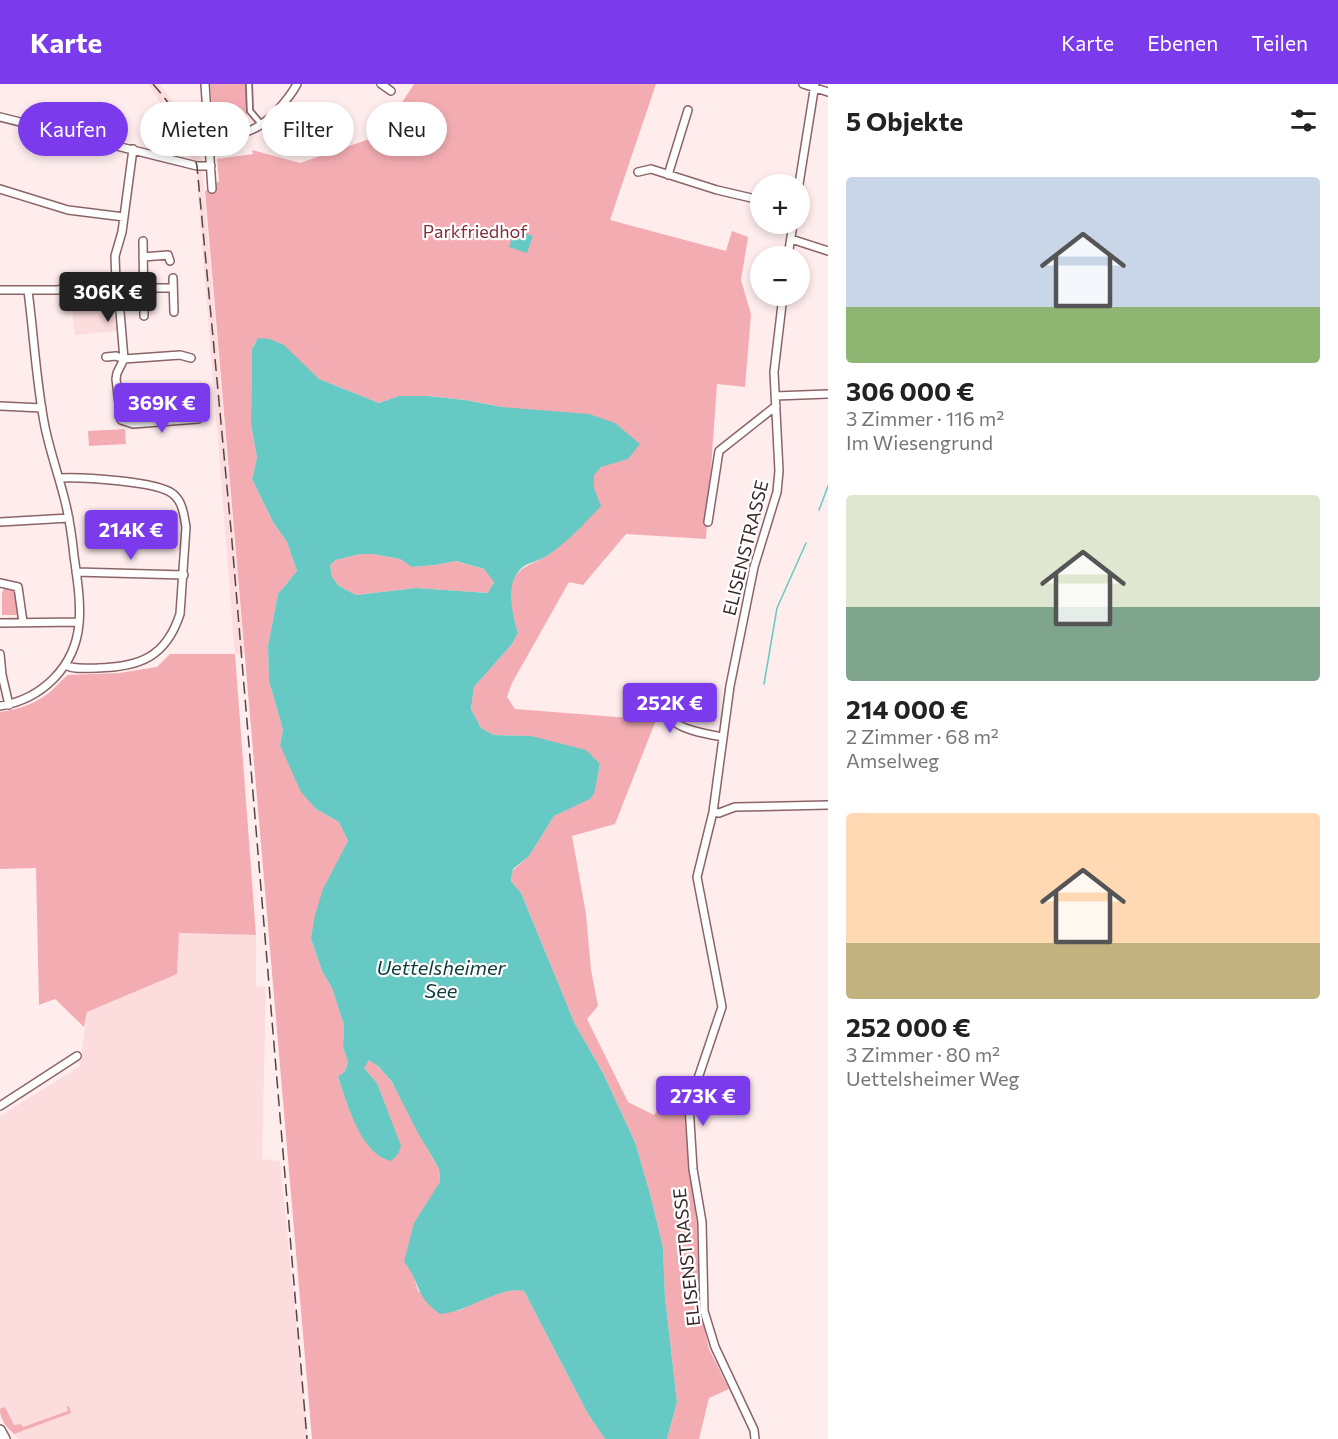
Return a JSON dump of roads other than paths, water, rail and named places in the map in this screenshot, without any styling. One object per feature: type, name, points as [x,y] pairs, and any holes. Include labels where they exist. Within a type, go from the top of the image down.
[{"type":"main road","points":[[0,1430],[4,1439]]},
{"type":"street","points":[[205,84],[206,102]]},
{"type":"street","points":[[249,84],[250,111],[262,122]]},
{"type":"street","points":[[285,102],[297,84]]},
{"type":"street","points":[[381,84],[390,91]]},
{"type":"street","points":[[803,84],[828,92]]},
{"type":"street","points":[[801,174],[815,86]]},
{"type":"street","points":[[668,175],[688,110]]},
{"type":"street","points":[[0,117],[197,166],[211,166]]},
{"type":"street","points":[[133,150],[122,232],[115,256],[124,359],[116,380],[121,420],[133,424],[198,419]]},
{"type":"street","points":[[210,156],[212,189]]},
{"type":"street","points":[[638,172],[651,169],[717,190],[750,198]]},
{"type":"street","points":[[0,189],[68,210],[124,217]]},
{"type":"street","points":[[789,246],[791,234]]},
{"type":"street","points":[[790,239],[828,251]]},
{"type":"street","points":[[143,241],[144,316]]},
{"type":"street","points":[[142,257],[168,255],[170,261]]},
{"type":"street","points":[[172,278],[174,312]]},
{"type":"street","points":[[0,290],[28,291],[117,285],[147,289],[173,288]]},
{"type":"street","points":[[0,706],[29,697],[46,686],[65,665],[77,637],[79,622],[69,518],[50,450],[42,408],[28,291]]},
{"type":"street","name":"ELISENSTRASSE","points":[[755,1439],[749,1419],[710,1336],[704,1311],[702,1222],[692,1159],[689,1105],[722,1007],[697,877],[713,812],[730,686],[754,567],[777,492],[779,471],[775,365],[782,306]]},
{"type":"street","points":[[106,357],[116,356],[124,359],[180,355],[191,358]]},
{"type":"street","points":[[775,396],[828,394]]},
{"type":"street","points":[[0,406],[42,408]]},
{"type":"street","points":[[708,522],[719,452],[776,406]]},
{"type":"street","points":[[59,478],[156,486],[172,493],[181,505],[186,528],[182,599],[176,626],[165,644],[139,663],[122,667],[71,668],[65,665]]},
{"type":"street","points":[[0,522],[69,518]]},
{"type":"street","points":[[76,572],[184,575]]},
{"type":"street","points":[[0,583],[18,587],[23,622]]},
{"type":"street","points":[[0,623],[79,622]]},
{"type":"street","points":[[0,654],[9,705]]},
{"type":"street","points":[[676,689],[671,714],[674,722],[683,727],[723,737]]},
{"type":"street","points":[[713,812],[719,813],[735,807],[828,805]]},
{"type":"street","points":[[0,1106],[77,1056]]},
{"type":"water","points":[[515,230],[533,236],[527,253],[509,247]]},
{"type":"water","name":"Uettelsheimer See","points":[[258,338],[270,339],[284,345],[319,379],[379,403],[399,396],[428,396],[502,407],[589,414],[615,423],[640,444],[628,459],[601,467],[594,475],[594,488],[601,506],[588,520],[553,552],[525,565],[517,573],[511,589],[511,598],[518,633],[512,644],[474,687],[471,709],[481,728],[494,735],[531,736],[586,750],[600,764],[594,794],[590,799],[554,816],[529,856],[513,869],[511,881],[521,893],[575,1024],[603,1073],[635,1142],[651,1197],[663,1248],[665,1297],[677,1402],[667,1439],[605,1439],[588,1414],[524,1291],[501,1293],[459,1310],[440,1314],[426,1301],[404,1262],[414,1223],[440,1182],[439,1169],[392,1082],[379,1067],[369,1060],[364,1068],[377,1083],[401,1146],[398,1154],[391,1161],[380,1157],[363,1139],[338,1077],[345,1071],[348,1062],[343,1047],[344,1025],[332,988],[322,971],[311,939],[323,889],[348,841],[339,822],[316,809],[301,792],[280,745],[283,730],[269,681],[268,646],[278,594],[297,571],[287,542],[273,522],[252,479],[257,458],[251,424],[252,349]],"holes":[[[360,554],[400,559],[412,567],[456,561],[484,569],[494,582],[488,593],[416,588],[356,595],[339,586],[332,577],[330,565],[336,560]]]},
{"type":"waterway","points":[[819,510],[828,486]]},
{"type":"waterway","points":[[764,684],[777,608],[806,543]]},
{"type":"railway","points":[[153,84],[181,122],[197,166],[231,530],[307,1439]]},
{"type":"park label","name":"Parkfriedhof","points":[[475,232]]}]
